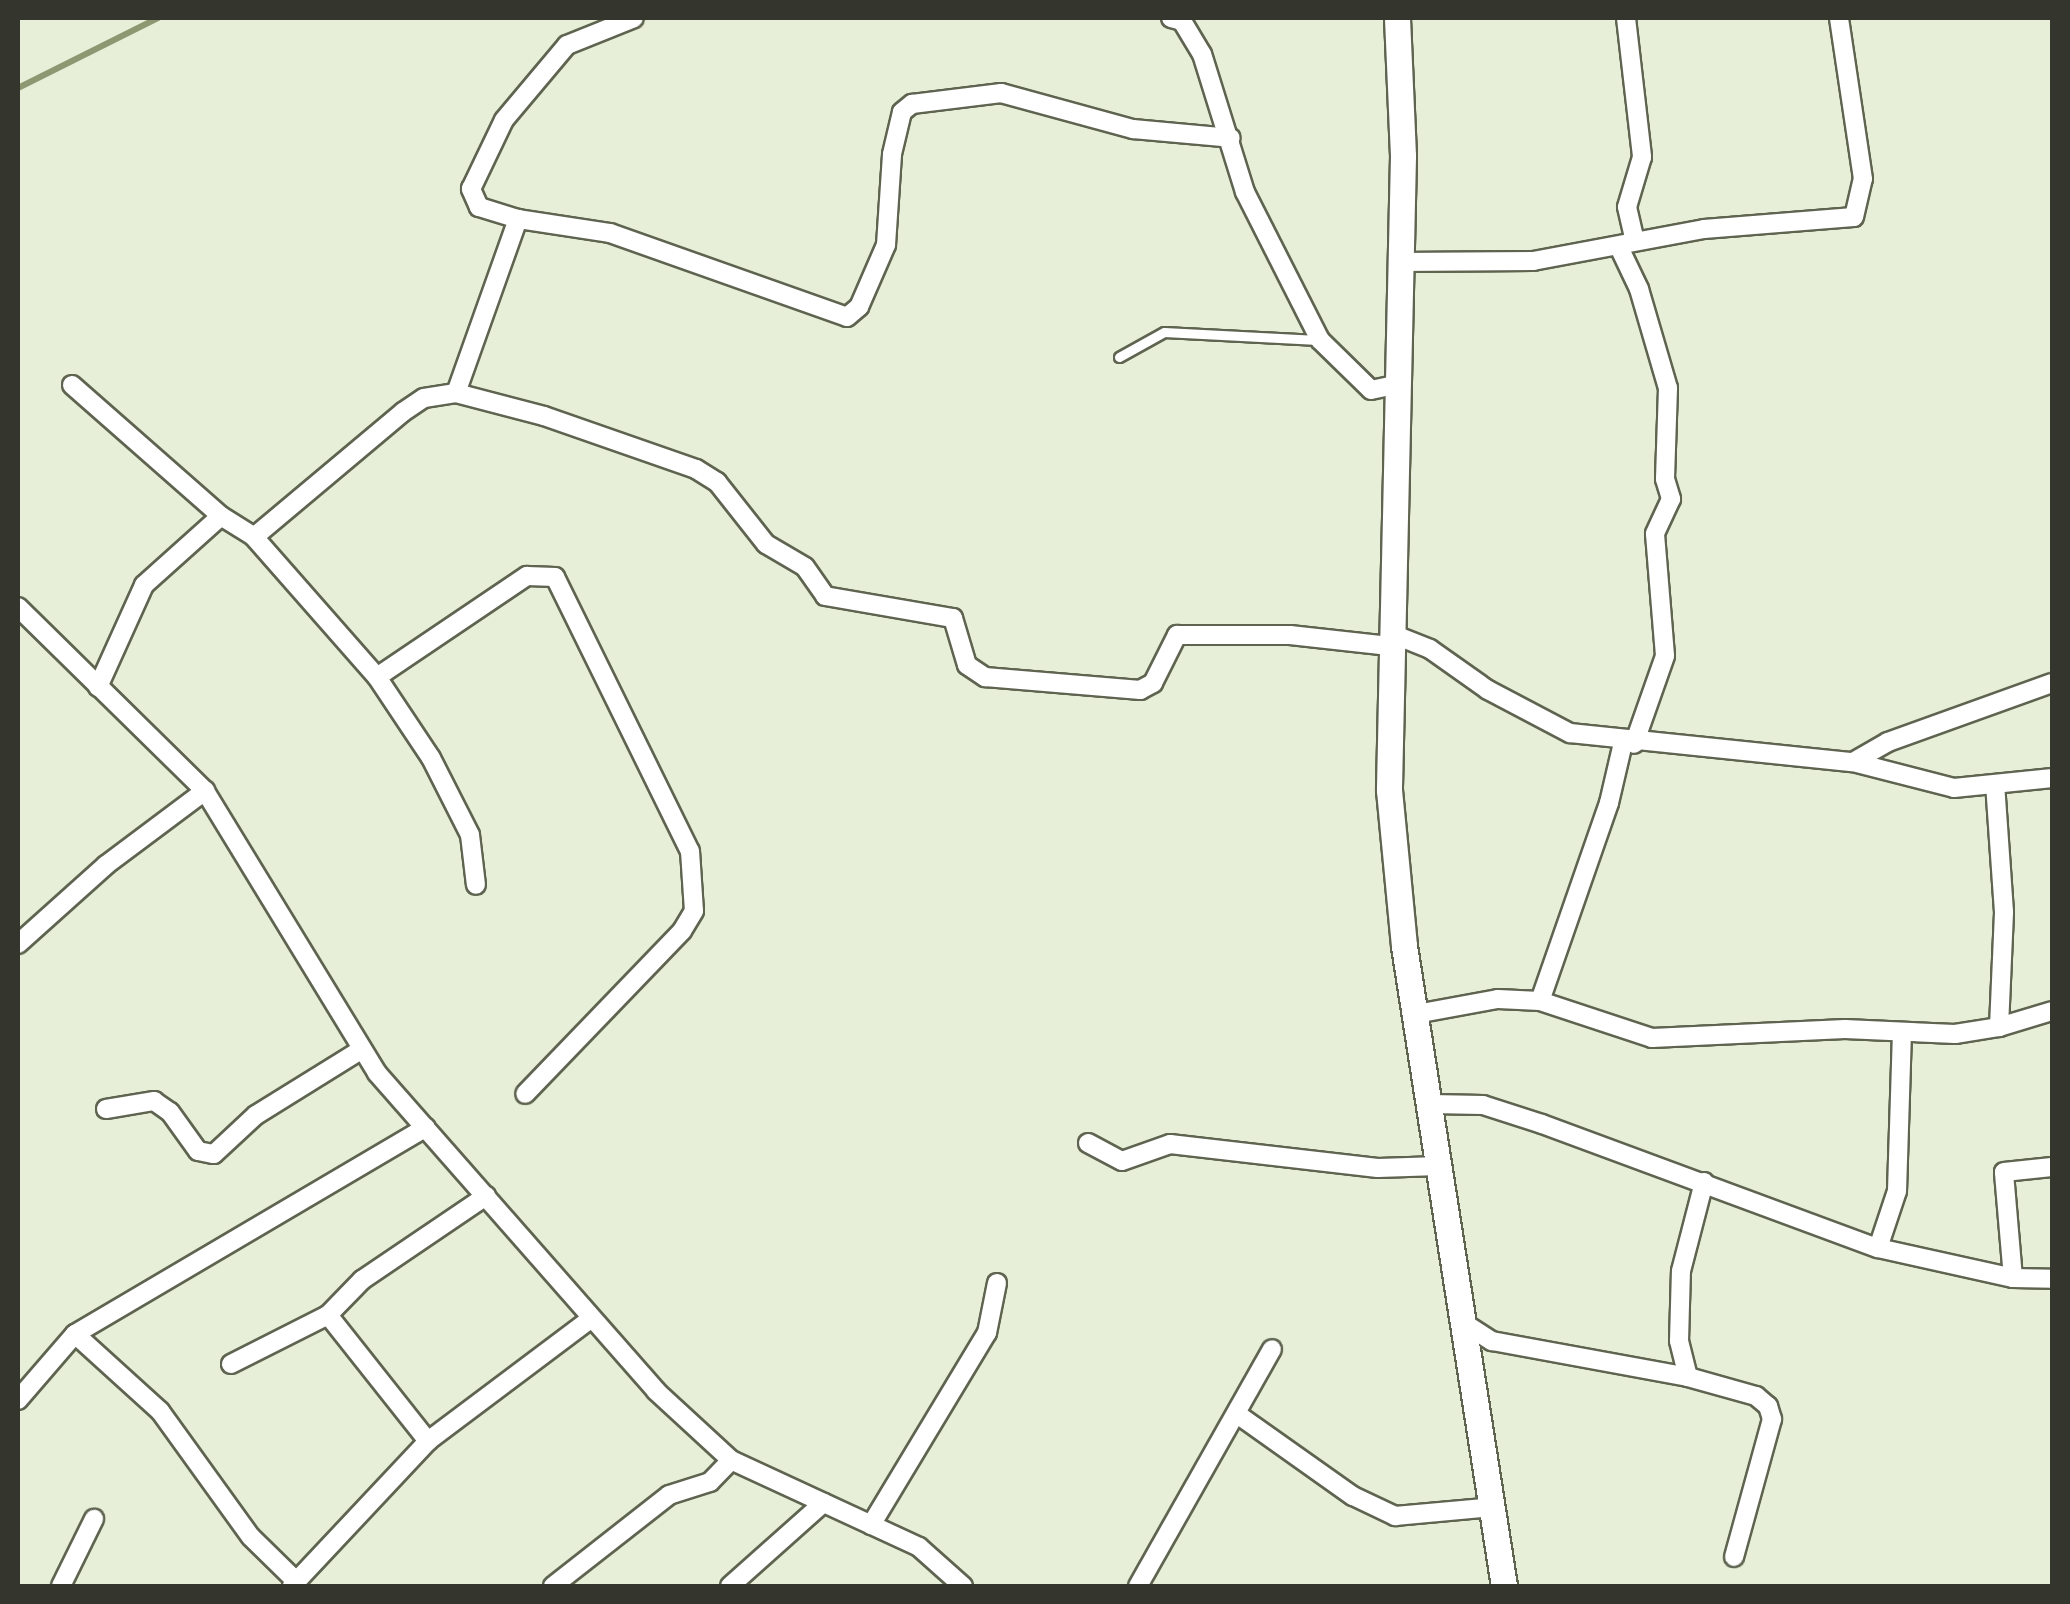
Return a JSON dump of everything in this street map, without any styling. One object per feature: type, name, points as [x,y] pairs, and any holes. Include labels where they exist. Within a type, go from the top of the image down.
[{"type":"main road","points":[[1397,18],[1399,262],[1389,790],[1416,1014],[1467,1325],[1504,1586]]},
{"type":"street","points":[[634,18],[567,46],[504,120],[471,190],[479,207],[518,219],[610,233],[846,318],[859,307],[886,245],[892,154],[902,112],[912,104],[1001,93],[1133,129],[1231,138]]},
{"type":"street","points":[[1172,18],[1182,21],[1202,54],[1245,192],[1320,340],[1370,390],[1394,384]]},
{"type":"street","points":[[1540,1001],[1628,743],[1665,656],[1654,534],[1671,498],[1665,478],[1668,388],[1627,244],[1627,207],[1642,157],[1626,18]]},
{"type":"street","points":[[1399,262],[1533,261],[1627,244],[1854,218],[1862,178],[1838,18]]},
{"type":"street","points":[[456,393],[518,219]]},
{"type":"street","points":[[72,385],[221,516],[254,537],[377,678],[431,758],[470,835],[476,885]]},
{"type":"street","points":[[254,537],[404,412],[424,398],[456,393],[696,469],[718,482],[766,544],[805,568],[826,596],[953,618],[967,665],[985,677],[1140,690],[1153,683],[1177,635],[1389,640],[1430,649],[1553,726],[1628,743],[1853,762],[1954,788],[2052,778]]},
{"type":"street","points":[[98,687],[144,585],[221,516]]},
{"type":"street","points":[[377,678],[527,576],[555,577],[690,852],[694,911],[682,931],[524,1094]]},
{"type":"street","points":[[18,607],[205,791],[361,1050],[589,1320],[731,1460],[919,1547],[953,1583]]},
{"type":"street","points":[[1853,762],[1888,742],[2052,682]]},
{"type":"street","points":[[1994,784],[2004,912],[1999,1027]]},
{"type":"street","points":[[18,944],[106,865],[205,791]]},
{"type":"street","points":[[1416,1014],[1498,1000],[1540,1001],[1652,1038],[1845,1029],[1902,1036],[1999,1027],[2052,1011]]},
{"type":"street","points":[[1878,1248],[1897,1191],[1902,1036]]},
{"type":"street","points":[[106,1109],[154,1102],[170,1112],[198,1152],[214,1154],[256,1115],[361,1050]]},
{"type":"street","points":[[1431,1104],[1483,1106],[1704,1182],[1878,1248],[2012,1278],[2052,1279]]},
{"type":"street","points":[[18,1400],[75,1334],[426,1127]]},
{"type":"street","points":[[1088,1143],[1122,1161],[1170,1144],[1378,1168],[1440,1166]]},
{"type":"street","points":[[2012,1278],[2004,1172],[2052,1167]]},
{"type":"street","points":[[1688,1377],[1679,1341],[1681,1271],[1704,1182]]},
{"type":"street","points":[[231,1364],[328,1315],[362,1280],[486,1196]]},
{"type":"street","points":[[871,1526],[987,1333],[996,1282]]},
{"type":"street","points":[[328,1315],[428,1441]]},
{"type":"street","points":[[75,1334],[160,1411],[251,1537],[294,1584],[428,1441],[589,1320]]},
{"type":"street","points":[[1467,1325],[1492,1341],[1688,1377],[1756,1396],[1772,1419],[1734,1556]]},
{"type":"street","points":[[1138,1586],[1272,1349]]},
{"type":"street","points":[[1236,1414],[1362,1502],[1395,1516],[1493,1507]]},
{"type":"street","points":[[552,1586],[669,1495],[710,1482],[731,1460]]},
{"type":"street","points":[[730,1586],[823,1503]]},
{"type":"street","points":[[61,1586],[94,1519]]},
{"type":"lane","points":[[1119,357],[1164,332],[1320,340]]},
{"type":"waterway","points":[[18,88],[158,18]]}]
